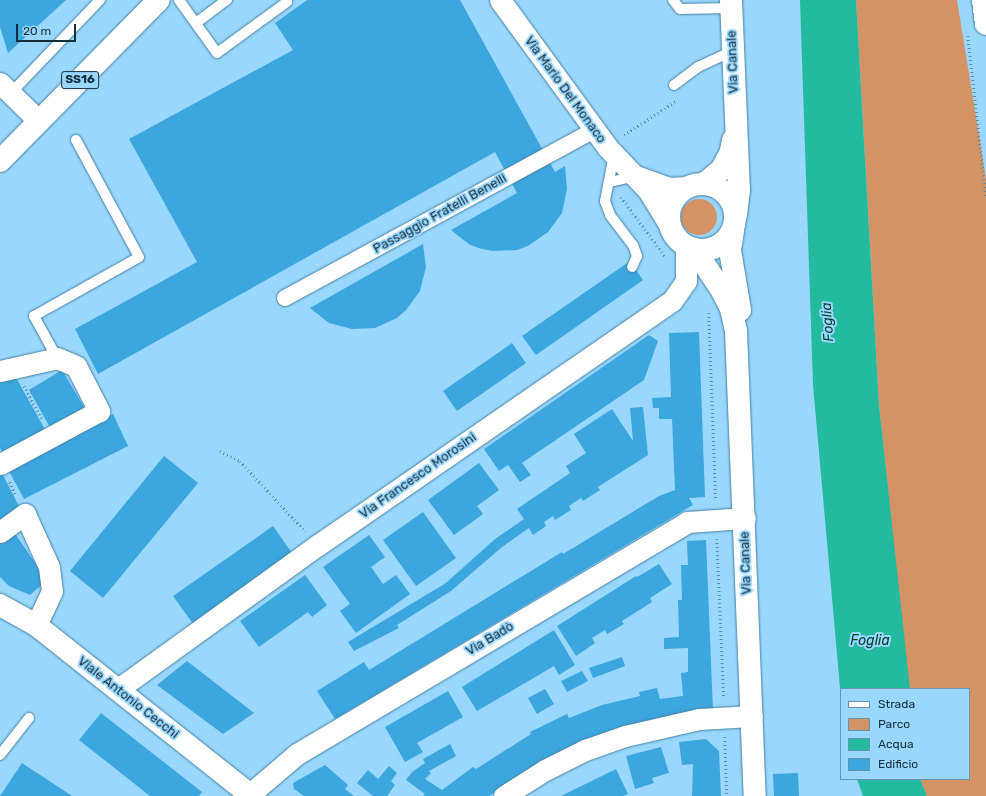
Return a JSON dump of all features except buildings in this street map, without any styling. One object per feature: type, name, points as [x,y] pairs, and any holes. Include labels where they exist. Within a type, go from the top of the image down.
[{"type":"street","name":"SS16","points":[[0,161],[159,0]]},
{"type":"street","name":"Via Mario Del Monaco","points":[[500,0],[614,156],[648,190],[670,226]]},
{"type":"street","points":[[977,27],[983,0]]},
{"type":"street","name":"Via Canale","points":[[731,4],[735,125],[739,190],[734,224],[732,263],[740,306],[736,331]]},
{"type":"street","points":[[5,88],[39,121]]},
{"type":"street","name":"Via Canale","points":[[735,125],[731,151],[722,169],[673,200],[669,213],[670,226],[676,237],[690,247],[721,289],[731,309],[736,331],[745,518],[738,717],[755,796]]},
{"type":"street","name":"Passaggio Fratelli Benelli","points":[[286,298],[594,130]]},
{"type":"street","name":"Via Mario Del Monaco","points":[[635,176],[669,188],[695,185]]},
{"type":"street","name":"Via Canale","points":[[695,185],[722,189],[733,202],[734,224]]},
{"type":"street","points":[[690,247],[715,248],[725,242],[734,224]]},
{"type":"street","name":"Via Francesco Morosini","points":[[118,689],[318,545],[672,301],[686,281],[690,247]]},
{"type":"street","points":[[0,464],[53,437],[99,411],[76,366],[57,358],[7,369]]},
{"type":"street","points":[[0,532],[25,514],[49,567],[52,591],[36,625]]},
{"type":"street","name":"Via Badò","points":[[251,795],[297,754],[687,522],[745,518]]},
{"type":"street","name":"Viale Antonio Cecchi","points":[[0,605],[36,625],[251,795]]},
{"type":"street","points":[[504,796],[545,770],[586,750],[619,738],[674,724],[738,717]]},
{"type":"lane","points":[[5,88],[100,0]]},
{"type":"lane","points":[[179,0],[218,53],[287,2]]},
{"type":"lane","points":[[196,23],[227,0]]},
{"type":"lane","points":[[673,0],[680,8],[686,4],[731,4]]},
{"type":"lane","points":[[674,85],[698,66],[733,51]]},
{"type":"lane","points":[[57,358],[34,316],[139,257],[76,140]]},
{"type":"lane","points":[[614,156],[605,201],[610,215],[633,245],[637,256],[632,267]]},
{"type":"lane","points":[[610,182],[635,176]]},
{"type":"lane","points":[[0,755],[29,718]]},
{"type":"path","points":[[977,27],[986,196]]},
{"type":"path","points":[[618,193],[667,258]]},
{"type":"path","points":[[708,309],[717,519],[738,717],[727,796]]},
{"type":"path","points":[[7,369],[53,437]]},
{"type":"path","points":[[220,450],[240,461],[318,545]]},
{"type":"path","points":[[0,464],[25,514]]},
{"type":"green space","points":[[856,0],[957,0],[986,179],[986,796],[927,796],[920,780],[970,780],[970,688],[909,688],[879,405]]},
{"type":"green space","points":[[703,199],[712,204],[716,210],[716,224],[712,230],[703,235],[695,235],[686,230],[682,224],[681,213],[686,204],[692,200]]},
{"type":"water","name":"Foglia","points":[[800,0],[856,0],[879,405],[910,688],[840,688],[813,385]]},
{"type":"water","points":[[857,780],[920,780],[927,796],[863,796]]}]
